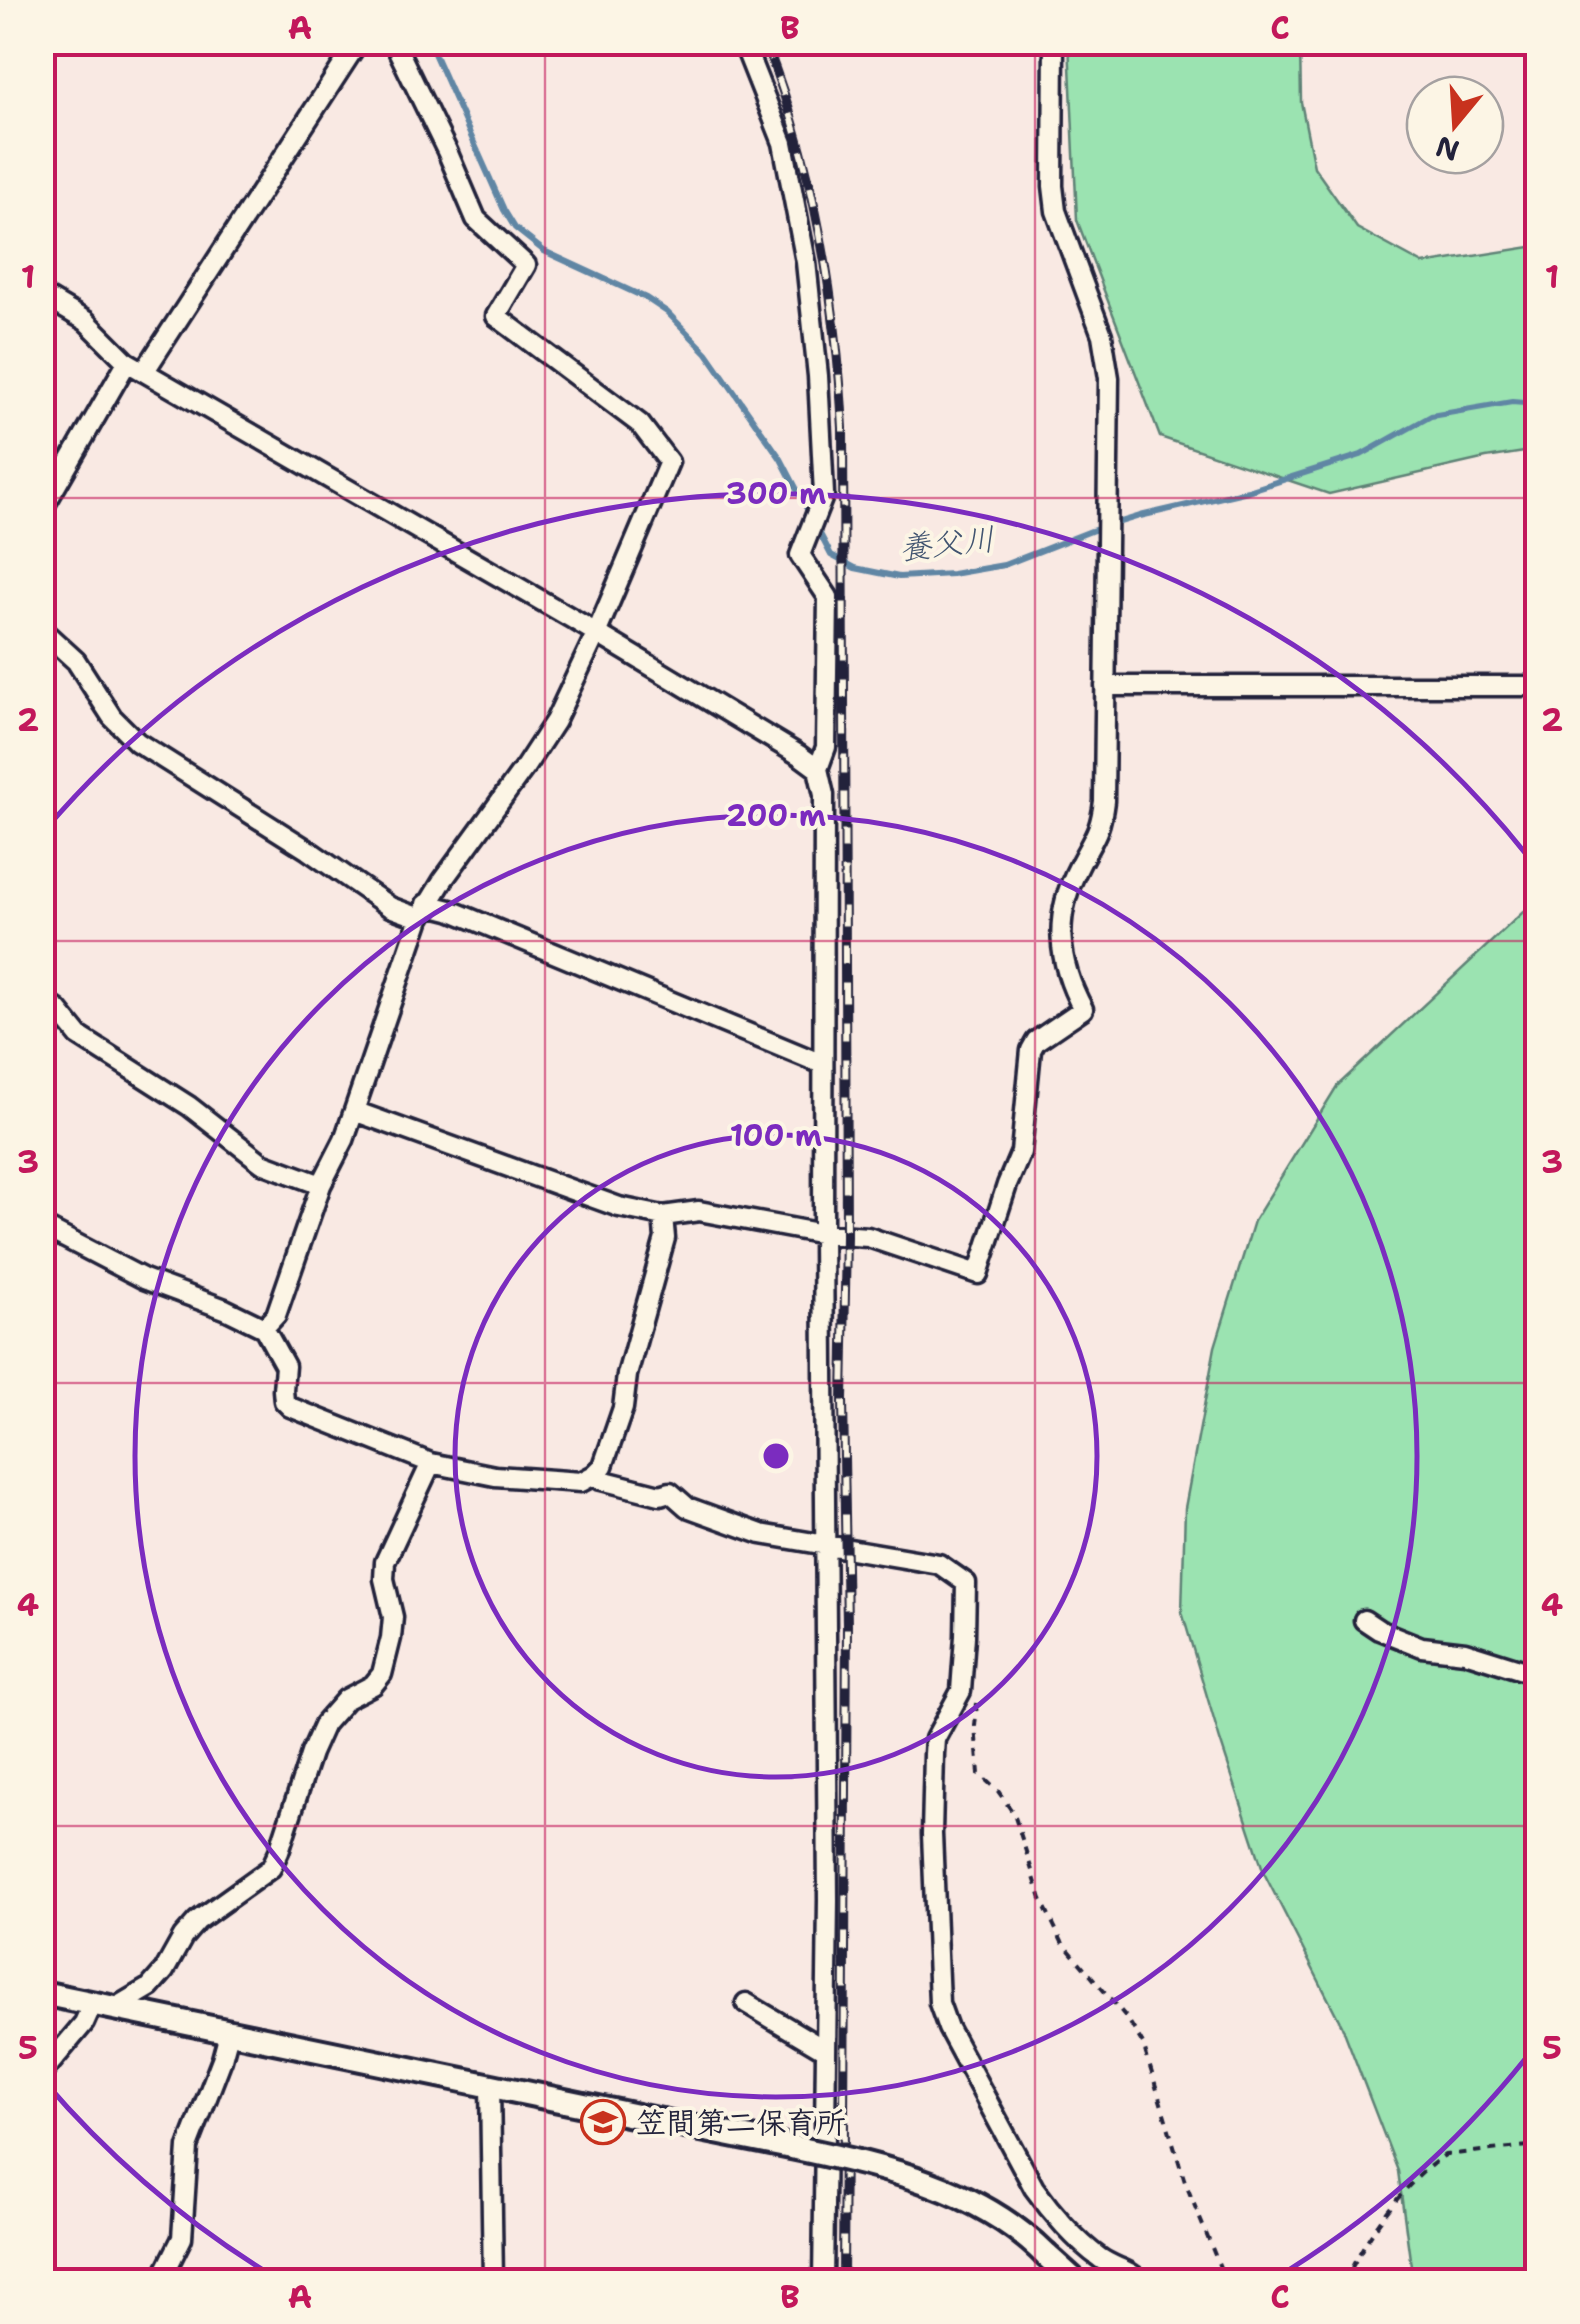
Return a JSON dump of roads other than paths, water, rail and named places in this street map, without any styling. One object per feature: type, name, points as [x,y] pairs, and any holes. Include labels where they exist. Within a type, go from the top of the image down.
[{"type":"street","points":[[144,372],[358,42]]},
{"type":"street","points":[[264,1328],[276,1315],[321,1185],[344,1140],[423,911],[555,720],[669,462],[640,424],[496,316],[526,265],[476,219],[394,42]]},
{"type":"street","points":[[743,42],[783,143],[806,262],[818,376],[824,494],[800,554],[828,597],[826,748],[818,769],[824,795],[828,1900],[823,2282]]},
{"type":"street","points":[[354,1110],[619,1207],[663,1216],[700,1211],[823,1234],[868,1237],[978,1274],[1021,1152],[1032,1050],[1036,1041],[1083,1009],[1070,986],[1061,947],[1061,924],[1072,880],[1101,826],[1104,801],[1107,354],[1056,211],[1054,42]]},
{"type":"street","points":[[42,295],[86,321],[127,362],[596,634],[818,769]]},
{"type":"street","points":[[42,510],[127,362]]},
{"type":"street","points":[[42,630],[76,660],[112,717],[137,742],[390,907],[450,910],[822,1064]]},
{"type":"street","points":[[1105,686],[1538,686]]},
{"type":"street","points":[[42,999],[58,1010],[79,1036],[190,1106],[262,1163],[321,1185]]},
{"type":"street","points":[[42,1226],[144,1279],[225,1308],[264,1328],[285,1366],[284,1401],[290,1407],[431,1464],[494,1476],[581,1482],[603,1466],[623,1408],[627,1375],[665,1238],[663,1216]]},
{"type":"street","points":[[117,2010],[164,1971],[197,1921],[271,1868],[324,1724],[346,1699],[374,1685],[382,1674],[393,1618],[384,1579],[385,1562],[431,1464]]},
{"type":"street","points":[[594,1475],[660,1494],[670,1492],[687,1507],[761,1534],[939,1564],[966,1582],[961,1691],[936,1739],[934,1754],[932,1834],[939,2003],[948,2028],[1047,2207],[1102,2260],[1130,2271],[1141,2282]]},
{"type":"street","points":[[1364,1620],[1422,1648],[1465,1652],[1538,1675]]},
{"type":"street","points":[[42,1993],[868,2163],[924,2180],[1002,2220],[1031,2240],[1076,2282]]},
{"type":"street","points":[[746,2004],[825,2050]]},
{"type":"street","points":[[42,2073],[84,2023],[92,2005]]},
{"type":"street","points":[[160,2282],[182,2238],[188,2146],[230,2032]]},
{"type":"street","points":[[490,2084],[493,2282]]},
{"type":"waterway","name":"養父川","points":[[429,42],[515,228],[544,251],[646,298],[667,312],[707,353],[781,459],[831,555],[855,568],[899,577],[952,574],[1004,565],[1091,531],[1248,491],[1361,455],[1431,416],[1512,402],[1538,404]]},
{"type":"railway","points":[[765,42],[797,136],[820,232],[835,330],[843,428],[843,1401],[847,1625],[843,2282]]},
{"type":"place","name":"笠間第二保育所","points":[[603,2122]]}]
